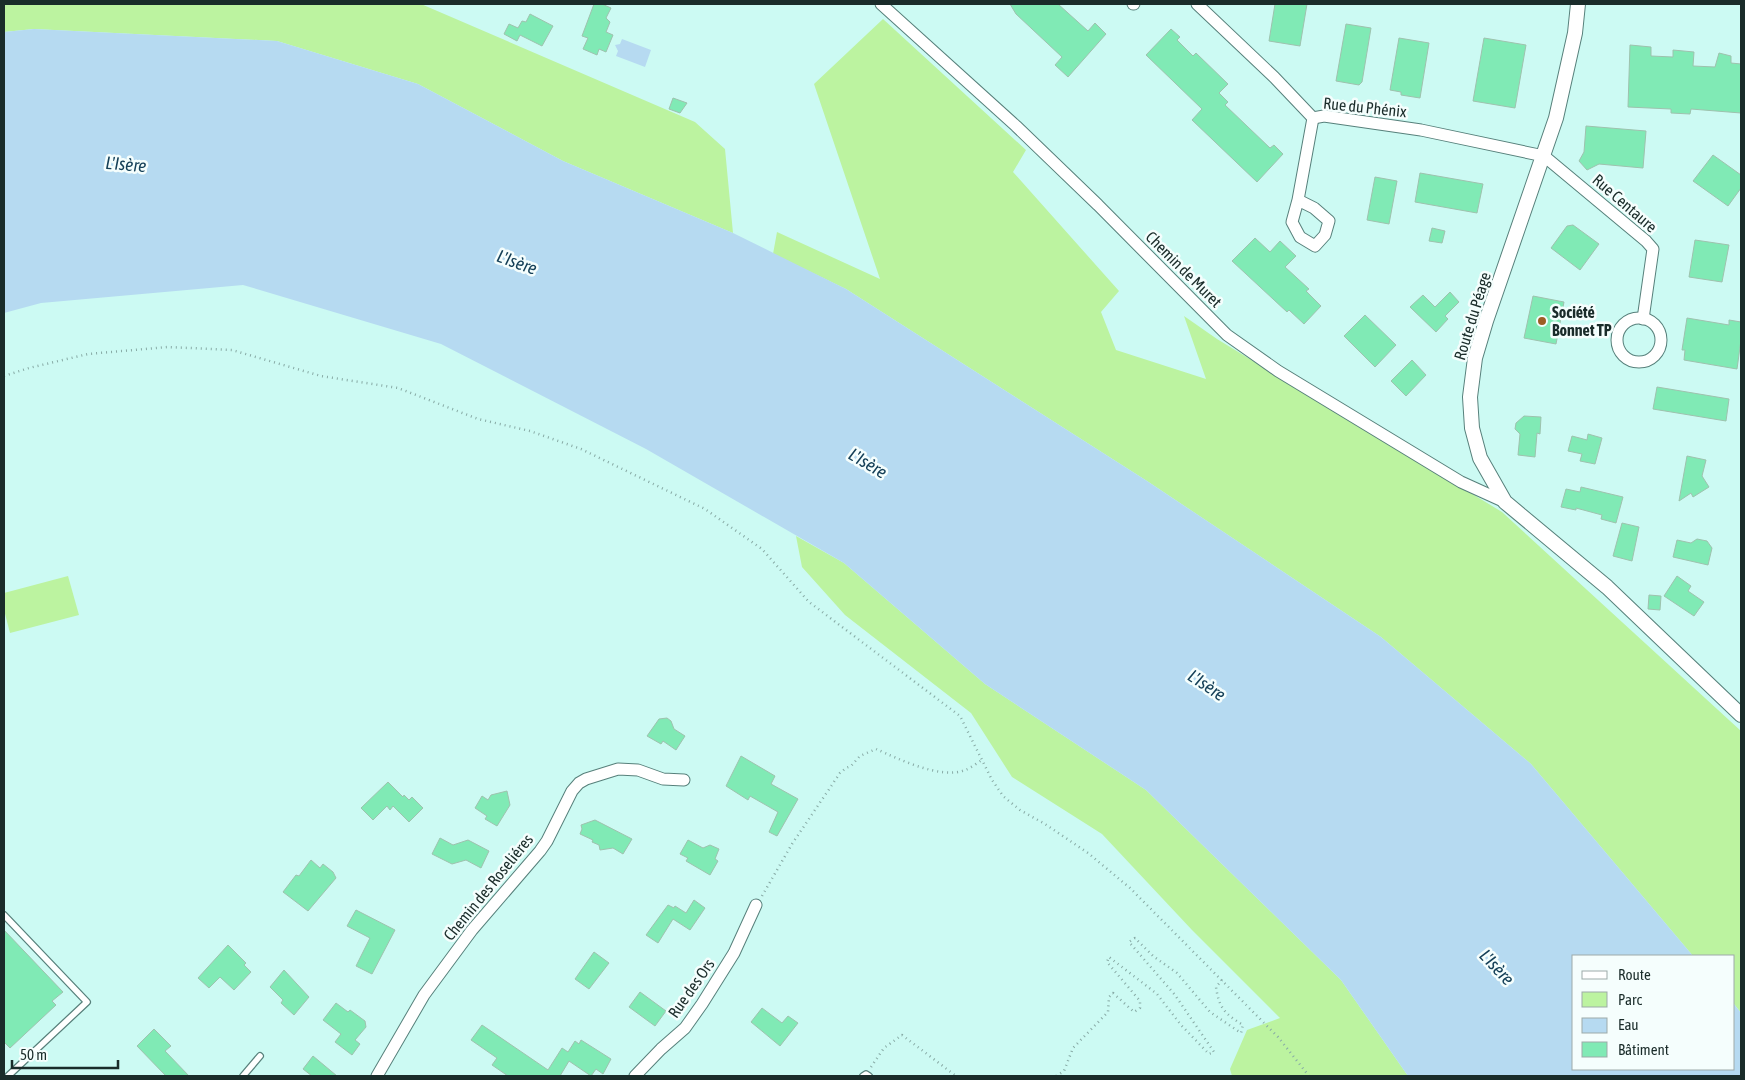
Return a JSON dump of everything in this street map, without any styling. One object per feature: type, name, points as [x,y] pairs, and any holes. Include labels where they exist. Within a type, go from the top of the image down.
[{"type":"street","name":"Chemin de Muret","points":[[881,4],[1098,205],[1228,335],[1278,371],[1453,477],[1505,502]]},
{"type":"street","name":"Rue du Phénix","points":[[1197,4],[1274,77],[1313,118],[1324,116],[1421,130],[1544,156]]},
{"type":"street","name":"Route du Péage","points":[[1578,4],[1575,33],[1566,80],[1544,156],[1486,321],[1475,358],[1470,397],[1472,428],[1480,458],[1505,502],[1607,587],[1741,715]]},
{"type":"street","points":[[1298,200],[1313,118]]},
{"type":"street","name":"Rue Centaure","points":[[1544,156],[1646,241],[1653,249],[1643,319]]},
{"type":"street","name":"Chemin des Roseliéres","points":[[377,1076],[424,995],[472,930],[540,851],[572,791],[579,783],[618,769],[638,770],[663,778],[684,780]]},
{"type":"street","name":"Rue des Ors","points":[[635,1076],[685,1028],[734,953],[756,906]]},
{"type":"lane","points":[[4,915],[87,1002],[8,1076]]},
{"type":"lane","points":[[242,1076],[260,1056]]},
{"type":"path","points":[[4,376],[88,354],[168,347],[232,350],[321,376],[398,388],[478,419],[530,431],[581,449],[705,509],[762,549],[809,602],[960,716],[992,780],[1003,796],[1020,810],[1045,824],[1088,853],[1130,888],[1278,1037],[1309,1076]]},
{"type":"path","points":[[756,906],[792,844],[840,773],[851,766],[860,756],[876,749],[917,766],[940,773],[964,771],[982,760]]},
{"type":"path","points":[[1056,1076],[1064,1071],[1073,1048],[1108,1012],[1109,997],[1114,993],[1134,1012],[1140,1008],[1140,1001],[1107,962],[1109,957],[1157,994],[1181,1024],[1209,1054],[1214,1052],[1175,995],[1129,942],[1135,938],[1153,956],[1177,973],[1210,1012],[1241,1033],[1243,1024],[1228,1016],[1218,1000],[1216,987],[1222,980]]},
{"type":"path","points":[[866,1075],[884,1048],[902,1035],[956,1076]]},
{"type":"green space","points":[[4,4],[421,4],[695,122],[725,149],[733,233],[563,161],[418,84],[277,41],[34,29],[4,32]]},
{"type":"green space","points":[[883,19],[1026,150],[1013,172],[1119,291],[1101,312],[1116,350],[1206,379],[1184,316],[1217,339],[1502,512],[1741,731],[1741,1013],[1735,1005],[1735,955],[1692,955],[1531,764],[1381,637],[1147,481],[846,289],[773,254],[777,232],[880,279],[814,84]]},
{"type":"green space","points":[[796,536],[844,563],[985,684],[1146,790],[1341,980],[1408,1076],[1232,1076],[1230,1069],[1247,1030],[1280,1018],[1192,930],[1102,834],[1012,777],[971,713],[845,615],[802,567]]},
{"type":"green space","points":[[68,576],[79,615],[10,633],[4,610],[4,593]]},
{"type":"water","name":"L'Isère","points":[[34,29],[277,41],[418,84],[563,161],[733,233],[846,289],[1147,481],[1381,637],[1531,764],[1692,955],[1572,955],[1572,1070],[1735,1070],[1735,1005],[1741,1013],[1741,1076],[1408,1076],[1341,980],[1146,790],[985,684],[844,563],[646,449],[441,344],[243,285],[41,303],[4,313],[4,32]]},
{"type":"water","points":[[622,39],[651,50],[645,67],[616,56],[618,51],[615,45],[620,44]]},
{"type":"building","points":[[594,4],[602,4],[611,8],[606,18],[610,22],[606,32],[613,35],[606,52],[599,49],[597,55],[583,49],[588,38],[582,36]]},
{"type":"building","points":[[1010,4],[1058,4],[1088,31],[1095,23],[1106,34],[1068,77],[1055,65],[1062,57],[1016,14]]},
{"type":"building","points":[[1275,4],[1307,4],[1300,46],[1269,41]]},
{"type":"building","points":[[530,14],[553,26],[542,46],[520,35],[517,41],[504,34],[509,24],[518,28],[522,21],[526,22]]},
{"type":"building","points":[[1346,24],[1371,28],[1362,82],[1359,85],[1336,81]]},
{"type":"building","points":[[1171,29],[1180,37],[1177,40],[1193,56],[1196,53],[1228,84],[1219,93],[1228,102],[1225,105],[1270,148],[1274,145],[1283,154],[1257,182],[1192,120],[1202,109],[1146,55]]},
{"type":"building","points":[[1399,38],[1429,43],[1420,98],[1401,95],[1401,92],[1390,90]]},
{"type":"building","points":[[1484,38],[1526,45],[1515,108],[1473,101]]},
{"type":"building","points":[[1630,45],[1651,47],[1651,56],[1673,57],[1673,50],[1694,52],[1693,66],[1715,67],[1719,53],[1731,56],[1731,63],[1741,64],[1741,113],[1691,109],[1690,114],[1671,113],[1671,109],[1628,107]]},
{"type":"building","points":[[673,98],[687,103],[680,113],[669,109]]},
{"type":"building","points":[[1586,126],[1646,131],[1643,168],[1599,164],[1587,170],[1579,161],[1584,152]]},
{"type":"building","points":[[1713,155],[1741,175],[1741,188],[1728,206],[1693,181]]},
{"type":"building","points":[[1420,173],[1483,184],[1477,213],[1415,202]]},
{"type":"building","points":[[1375,177],[1397,181],[1389,224],[1367,220]]},
{"type":"building","points":[[1573,225],[1599,244],[1580,270],[1551,248],[1567,226]]},
{"type":"building","points":[[1432,228],[1445,231],[1442,243],[1429,241]]},
{"type":"building","points":[[1255,238],[1270,252],[1280,241],[1296,256],[1285,267],[1309,289],[1306,291],[1321,306],[1304,324],[1289,310],[1287,312],[1232,261]]},
{"type":"building","points":[[1695,240],[1729,245],[1722,282],[1689,277]]},
{"type":"building","points":[[1450,292],[1459,302],[1445,316],[1448,319],[1436,332],[1410,307],[1423,295],[1435,307]]},
{"type":"building","points":[[1533,296],[1564,302],[1556,344],[1524,338]]},
{"type":"building","points":[[1365,315],[1396,345],[1375,367],[1344,336]]},
{"type":"building","points":[[1687,318],[1729,325],[1729,320],[1741,322],[1741,340],[1737,369],[1684,360],[1685,350],[1682,350]]},
{"type":"building","points":[[1412,360],[1426,375],[1406,396],[1391,381]]},
{"type":"building","points":[[1657,387],[1729,399],[1726,421],[1653,409]]},
{"type":"building","points":[[1524,416],[1541,417],[1540,434],[1537,433],[1535,457],[1518,455],[1520,434],[1515,429],[1516,423]]},
{"type":"building","points":[[1588,434],[1602,438],[1595,464],[1580,461],[1582,454],[1568,451],[1572,436],[1587,440]]},
{"type":"building","points":[[1687,456],[1706,460],[1702,476],[1709,487],[1693,497],[1691,493],[1679,501]]},
{"type":"building","points":[[1581,487],[1623,497],[1616,523],[1601,519],[1602,515],[1576,508],[1576,510],[1561,507],[1566,489],[1580,492]]},
{"type":"building","points":[[1622,523],[1639,527],[1632,561],[1613,556]]},
{"type":"building","points":[[1697,539],[1707,541],[1712,548],[1708,565],[1673,557],[1677,540],[1691,543]]},
{"type":"building","points":[[1677,576],[1691,586],[1688,591],[1704,602],[1694,616],[1664,596]]},
{"type":"building","points":[[1649,595],[1661,596],[1660,610],[1648,609]]},
{"type":"building","points":[[667,718],[671,721],[674,729],[685,736],[676,750],[663,741],[661,744],[647,736],[659,719]]},
{"type":"building","points":[[741,756],[775,776],[771,784],[798,799],[777,836],[769,832],[778,812],[750,796],[748,800],[726,786]]},
{"type":"building","points":[[388,782],[403,797],[404,795],[409,800],[412,797],[423,808],[409,822],[393,806],[390,810],[387,806],[373,820],[361,808]]},
{"type":"building","points":[[507,791],[510,805],[497,826],[485,819],[487,816],[475,808],[482,796],[488,800],[491,795]]},
{"type":"building","points":[[595,820],[632,839],[623,854],[613,848],[600,850],[599,845],[592,842],[593,840],[580,834],[581,825]]},
{"type":"building","points":[[440,838],[453,845],[468,840],[489,851],[481,868],[466,860],[452,864],[432,854]]},
{"type":"building","points":[[688,840],[703,848],[710,845],[719,849],[715,859],[718,861],[710,875],[686,861],[688,858],[680,854]]},
{"type":"building","points":[[311,860],[320,868],[323,864],[333,872],[336,878],[308,911],[283,892],[296,875],[299,876]]},
{"type":"building","points":[[694,900],[705,908],[690,930],[673,919],[658,943],[646,935],[668,905],[674,908],[675,906],[686,913]]},
{"type":"building","points":[[356,910],[395,930],[372,974],[356,966],[370,938],[347,926]]},
{"type":"building","points":[[4,930],[63,992],[52,1001],[56,1005],[10,1048],[4,1042]]},
{"type":"building","points":[[228,945],[246,963],[244,965],[251,972],[234,990],[220,977],[209,988],[198,978]]},
{"type":"building","points":[[594,952],[609,963],[589,989],[575,979]]},
{"type":"building","points":[[284,970],[309,997],[294,1015],[281,1003],[283,1000],[270,987]]},
{"type":"building","points":[[640,992],[666,1011],[655,1026],[629,1007]]},
{"type":"building","points":[[336,1003],[365,1021],[366,1027],[355,1040],[360,1044],[352,1055],[335,1042],[341,1034],[323,1020]]},
{"type":"building","points":[[762,1008],[782,1023],[788,1016],[798,1023],[780,1046],[751,1022]]},
{"type":"building","points":[[482,1025],[548,1070],[562,1048],[568,1052],[575,1041],[579,1044],[581,1040],[611,1059],[603,1074],[596,1069],[591,1076],[569,1061],[560,1076],[508,1076],[492,1065],[497,1058],[471,1040]]},
{"type":"building","points":[[154,1029],[171,1046],[165,1051],[189,1076],[166,1076],[137,1046]]},
{"type":"building","points":[[313,1056],[337,1076],[312,1076],[303,1069]]},
{"type":"place","name":"Société Bonnet TP","points":[[1542,321]]}]
